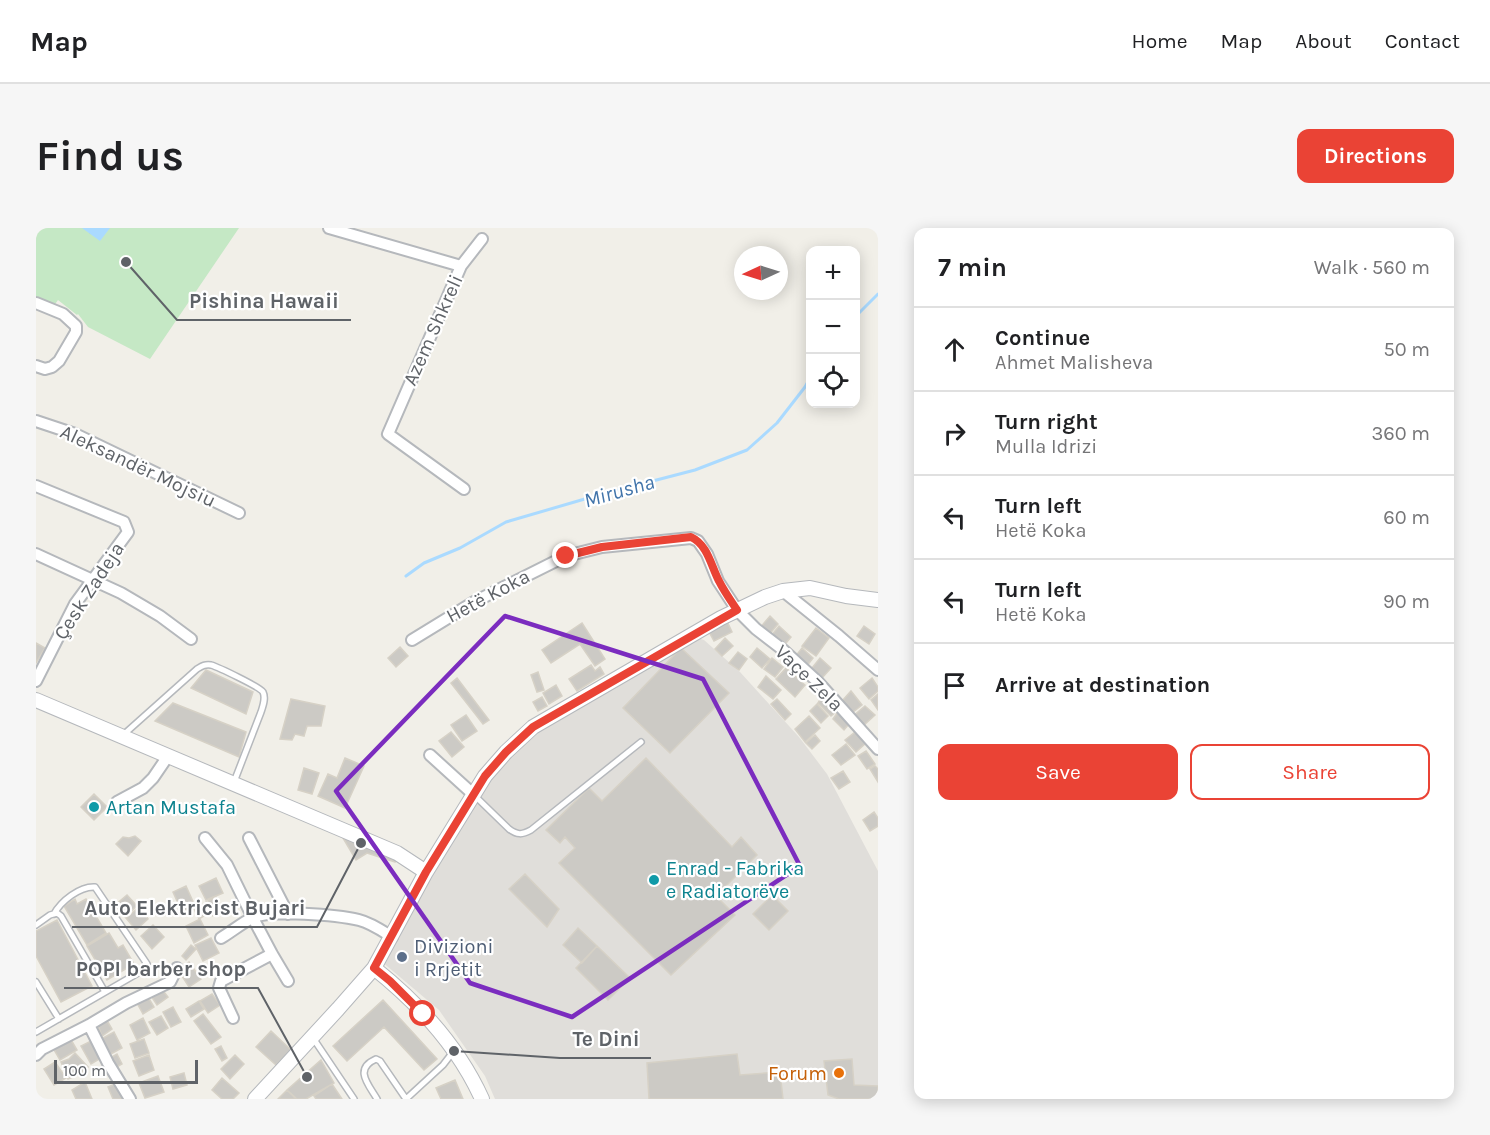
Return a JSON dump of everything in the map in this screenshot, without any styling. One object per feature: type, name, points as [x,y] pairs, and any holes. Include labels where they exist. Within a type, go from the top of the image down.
[{"type":"street","name":"Azem Shkreli","points":[[329,228],[461,266],[388,434],[464,489]]},
{"type":"street","points":[[461,266],[482,239]]},
{"type":"street","points":[[36,303],[63,314],[76,326],[76,332],[59,361],[45,369],[36,366]]},
{"type":"street","name":"Aleksandër Mojsiu","points":[[36,421],[75,434],[238,513]]},
{"type":"street","name":"Çesk Zadeja","points":[[36,486],[124,522],[128,532],[75,604],[36,681]]},
{"type":"street","name":"Hetë Koka","points":[[412,640],[484,597],[566,556],[602,547],[678,538],[691,537],[698,541],[737,610]]},
{"type":"street","points":[[36,554],[121,593],[160,616],[191,639]]},
{"type":"street","points":[[255,1099],[374,968],[426,872],[485,776],[533,727],[737,610],[765,597],[783,591],[810,588],[878,600]]},
{"type":"street","points":[[783,591],[878,670]]},
{"type":"street","name":"Vaçe Zela","points":[[737,610],[818,682],[878,749]]},
{"type":"street","points":[[36,700],[397,853],[426,872]]},
{"type":"street","points":[[430,755],[474,795]]},
{"type":"street","points":[[117,802],[142,788],[153,778],[168,756]]},
{"type":"street","points":[[206,838],[227,865],[288,981]]},
{"type":"street","points":[[249,838],[288,914]]},
{"type":"street","points":[[221,938],[253,918],[266,914],[310,914],[358,919],[372,924],[392,937]]},
{"type":"street","points":[[233,1018],[219,988],[221,981],[272,954]]},
{"type":"street","points":[[36,1055],[51,1044],[126,1003],[170,982],[177,968]]},
{"type":"street","points":[[374,968],[390,981],[450,1043],[483,1099]]},
{"type":"street","points":[[89,1025],[130,1099]]},
{"type":"lane","points":[[122,737],[197,669],[206,665],[215,667],[253,685],[264,694],[263,706],[237,785]]},
{"type":"lane","points":[[474,795],[509,829],[518,834],[524,833],[531,830],[641,742]]},
{"type":"lane","points":[[36,925],[54,914],[60,904],[68,898],[90,886],[95,887],[147,964],[138,973],[36,1032]]},
{"type":"lane","points":[[54,914],[61,916],[105,992]]},
{"type":"lane","points":[[36,982],[59,1019]]},
{"type":"lane","points":[[312,1037],[354,1099]]},
{"type":"lane","points":[[377,1099],[364,1077],[365,1066],[372,1060],[380,1061],[406,1099],[443,1065],[454,1051]]},
{"type":"highlighted area","points":[[505,616],[703,679],[800,866],[572,1017],[470,983],[336,791]]},
{"type":"shaded area","points":[[691,636],[704,640],[740,672],[799,737],[827,774],[878,871],[878,1099],[495,1099],[485,1076],[439,1010],[381,961],[474,795],[533,727]]},
{"type":"green space","points":[[36,228],[239,228],[150,359],[88,327],[78,314],[58,300],[53,307],[36,296]]},
{"type":"water","points":[[82,228],[110,228],[100,241]]},
{"type":"building","points":[[770,616],[778,624],[768,636],[759,629]]},
{"type":"building","points":[[726,619],[732,632],[714,641],[707,628]]},
{"type":"building","points":[[582,623],[605,659],[595,666],[580,644],[551,663],[542,650]]},
{"type":"building","points":[[779,626],[791,637],[782,648],[770,637]]},
{"type":"building","points":[[864,626],[875,634],[869,644],[857,636]]},
{"type":"building","points":[[816,628],[829,638],[816,656],[802,646]]},
{"type":"building","points":[[725,638],[733,646],[722,656],[715,649]]},
{"type":"building","points":[[36,643],[45,648],[36,663]]},
{"type":"building","points":[[400,647],[408,656],[396,667],[388,658]]},
{"type":"building","points":[[681,648],[729,693],[670,753],[623,708]]},
{"type":"building","points":[[757,648],[770,659],[762,668],[750,657]]},
{"type":"building","points":[[802,648],[813,658],[806,667],[794,658]]},
{"type":"building","points":[[738,652],[747,659],[739,670],[729,663]]},
{"type":"building","points":[[772,658],[783,667],[775,677],[764,669]]},
{"type":"building","points":[[820,658],[831,668],[822,678],[812,668]]},
{"type":"building","points":[[591,665],[595,671],[600,667],[604,674],[577,691],[569,679]]},
{"type":"building","points":[[786,668],[805,685],[795,697],[776,679]]},
{"type":"building","points":[[206,670],[253,692],[246,714],[191,688]]},
{"type":"building","points":[[538,672],[544,690],[537,692],[531,675]]},
{"type":"building","points":[[766,676],[781,690],[773,699],[758,687]]},
{"type":"building","points":[[457,678],[489,720],[483,724],[451,683]]},
{"type":"building","points":[[872,678],[878,691],[869,699],[860,688]]},
{"type":"building","points":[[556,685],[562,696],[549,704],[543,693]]},
{"type":"building","points":[[851,691],[862,705],[852,713],[842,701]]},
{"type":"building","points":[[878,694],[878,710],[871,700]]},
{"type":"building","points":[[823,695],[837,711],[831,716],[818,703]]},
{"type":"building","points":[[542,697],[547,706],[538,711],[533,702]]},
{"type":"building","points":[[291,699],[325,706],[321,726],[307,726],[304,736],[295,734],[292,740],[280,739]]},
{"type":"building","points":[[777,699],[791,714],[785,720],[771,704]]},
{"type":"building","points":[[173,703],[246,732],[239,757],[155,721]]},
{"type":"building","points":[[817,704],[828,716],[821,723],[810,711]]},
{"type":"building","points":[[865,706],[875,715],[862,727],[853,716]]},
{"type":"building","points":[[838,712],[849,724],[844,730],[833,719]]},
{"type":"building","points":[[466,715],[477,731],[462,741],[451,725]]},
{"type":"building","points":[[809,716],[820,728],[805,742],[795,729]]},
{"type":"building","points":[[451,732],[464,747],[452,757],[439,741]]},
{"type":"building","points":[[855,732],[865,744],[856,752],[845,740]]},
{"type":"building","points":[[815,735],[820,741],[812,749],[806,743]]},
{"type":"building","points":[[846,744],[855,755],[841,765],[832,755]]},
{"type":"building","points":[[866,751],[875,764],[867,769],[858,756]]},
{"type":"building","points":[[345,758],[364,766],[345,808],[318,796],[328,774],[337,778]]},
{"type":"building","name":"Enrad - Fabrika e Radiatorëve","points":[[646,758],[732,847],[741,837],[757,855],[716,896],[735,915],[671,975],[559,863],[575,848],[565,837],[560,843],[546,830],[589,788],[602,801]]},
{"type":"building","points":[[875,766],[878,769],[878,782],[870,769]]},
{"type":"building","points":[[304,768],[319,773],[312,794],[298,790]]},
{"type":"building","points":[[843,771],[850,782],[839,789],[831,778]]},
{"type":"building","name":"Artan Mustafa","points":[[94,794],[107,807],[94,820],[81,807]]},
{"type":"building","points":[[874,812],[878,818],[878,826],[870,831],[863,820]]},
{"type":"building","points":[[348,832],[397,853],[395,862],[367,853],[356,860],[343,838]]},
{"type":"building","points":[[135,836],[141,841],[128,856],[116,844],[123,837]]},
{"type":"building","points":[[525,874],[559,909],[547,927],[509,889]]},
{"type":"building","points":[[216,878],[223,893],[206,900],[199,886]]},
{"type":"building","points":[[186,886],[195,906],[182,912],[173,892]]},
{"type":"building","points":[[127,895],[137,906],[125,917],[115,905]]},
{"type":"building","points":[[772,895],[788,911],[769,930],[753,914]]},
{"type":"building","points":[[216,897],[222,910],[213,916],[206,902]]},
{"type":"building","points":[[75,899],[77,904],[86,899],[106,933],[87,945],[64,906]]},
{"type":"building","points":[[204,904],[209,913],[199,919],[194,909]]},
{"type":"building","points":[[139,907],[148,919],[136,930],[126,918]]},
{"type":"building","points":[[200,919],[208,935],[194,943],[186,926]]},
{"type":"building","points":[[57,920],[92,986],[61,1002],[36,956],[36,931]]},
{"type":"building","points":[[153,925],[164,937],[152,949],[141,936]]},
{"type":"building","points":[[578,928],[597,946],[582,963],[563,945]]},
{"type":"building","points":[[109,933],[118,948],[123,945],[134,964],[107,980],[87,946]]},
{"type":"building","points":[[211,938],[219,953],[203,961],[195,945]]},
{"type":"building","points":[[191,945],[196,949],[186,960],[182,956]]},
{"type":"building","points":[[597,946],[630,978],[608,1000],[576,968]]},
{"type":"building","points":[[189,962],[201,979],[189,987],[178,970]]},
{"type":"building","points":[[161,988],[168,997],[157,1005],[151,996]]},
{"type":"building","points":[[212,994],[220,1005],[208,1013],[200,1001]]},
{"type":"building","points":[[148,997],[154,1007],[143,1014],[137,1003]]},
{"type":"building","points":[[383,1000],[437,1059],[424,1070],[384,1027],[347,1061],[333,1046]]},
{"type":"building","points":[[199,1001],[204,1009],[191,1017],[186,1009]]},
{"type":"building","points":[[173,1007],[181,1022],[171,1027],[163,1012]]},
{"type":"building","points":[[203,1014],[221,1037],[211,1044],[194,1021]]},
{"type":"building","points":[[161,1016],[168,1028],[157,1035],[149,1022]]},
{"type":"building","points":[[105,1017],[112,1029],[102,1036],[97,1023]]},
{"type":"building","points":[[143,1018],[150,1033],[137,1040],[130,1025]]},
{"type":"building","points":[[271,1031],[291,1050],[276,1065],[256,1047]]},
{"type":"building","points":[[114,1032],[122,1048],[109,1055],[101,1039]]},
{"type":"building","points":[[70,1038],[77,1050],[60,1060],[53,1048]]},
{"type":"building","points":[[144,1039],[149,1053],[135,1058],[130,1044]]},
{"type":"building","points":[[93,1040],[101,1058],[91,1064],[81,1046]]},
{"type":"building","points":[[221,1046],[227,1058],[222,1061],[215,1049]]},
{"type":"building","points":[[75,1053],[88,1067],[80,1074],[68,1079],[61,1062],[69,1059]]},
{"type":"building","points":[[117,1054],[122,1064],[115,1068],[110,1058]]},
{"type":"building","points":[[737,1054],[740,1075],[780,1072],[783,1099],[649,1099],[647,1063]]},
{"type":"building","points":[[149,1055],[154,1070],[139,1076],[133,1061]]},
{"type":"building","points":[[235,1055],[244,1064],[230,1079],[221,1069]]},
{"type":"building","name":"Forum","points":[[852,1059],[854,1085],[878,1086],[878,1099],[839,1099],[828,1095],[824,1061]]},
{"type":"building","points":[[321,1060],[334,1083],[306,1099],[297,1099],[287,1090]]},
{"type":"building","points":[[55,1062],[66,1078],[54,1085],[44,1069]]},
{"type":"building","points":[[184,1073],[187,1085],[173,1089],[170,1077]]},
{"type":"building","points":[[158,1076],[164,1092],[145,1098],[139,1083]]},
{"type":"building","points":[[222,1078],[239,1093],[233,1099],[222,1099],[212,1090]]},
{"type":"building","points":[[455,1080],[463,1099],[441,1099],[436,1088]]},
{"type":"building","points":[[85,1082],[92,1099],[76,1099],[72,1090]]},
{"type":"building","points":[[118,1083],[127,1099],[113,1099],[108,1087]]},
{"type":"building","points":[[332,1084],[342,1099],[316,1099],[314,1096]]},
{"type":"building","points":[[287,1090],[296,1099],[278,1099]]},
{"type":"waterway","name":"Mirusha","points":[[860,312],[878,294]]},
{"type":"waterway","name":"Mirusha","points":[[406,576],[424,563],[460,548],[506,522],[695,470],[747,450],[777,423],[806,385]]},
{"type":"place","name":"Pishina Hawaii","points":[[126,262]]},
{"type":"place","name":"Artan Mustafa","points":[[94,807]]},
{"type":"place","name":"Auto Elektricist Bujari","points":[[361,843]]},
{"type":"place","name":"Enrad - Fabrika e Radiatorëve","points":[[654,880]]},
{"type":"place","name":"Divizioni i Rrjetit","points":[[402,957]]},
{"type":"place","name":"Te Dini","points":[[454,1051]]},
{"type":"place","name":"Forum","points":[[839,1073]]},
{"type":"place","name":"POPI barber shop","points":[[307,1077]]},
{"type":"route","points":[[423,1014],[374,968],[426,872],[485,776],[533,727],[737,610],[718,580],[707,554],[698,541],[691,537],[602,547],[566,556]]}]
